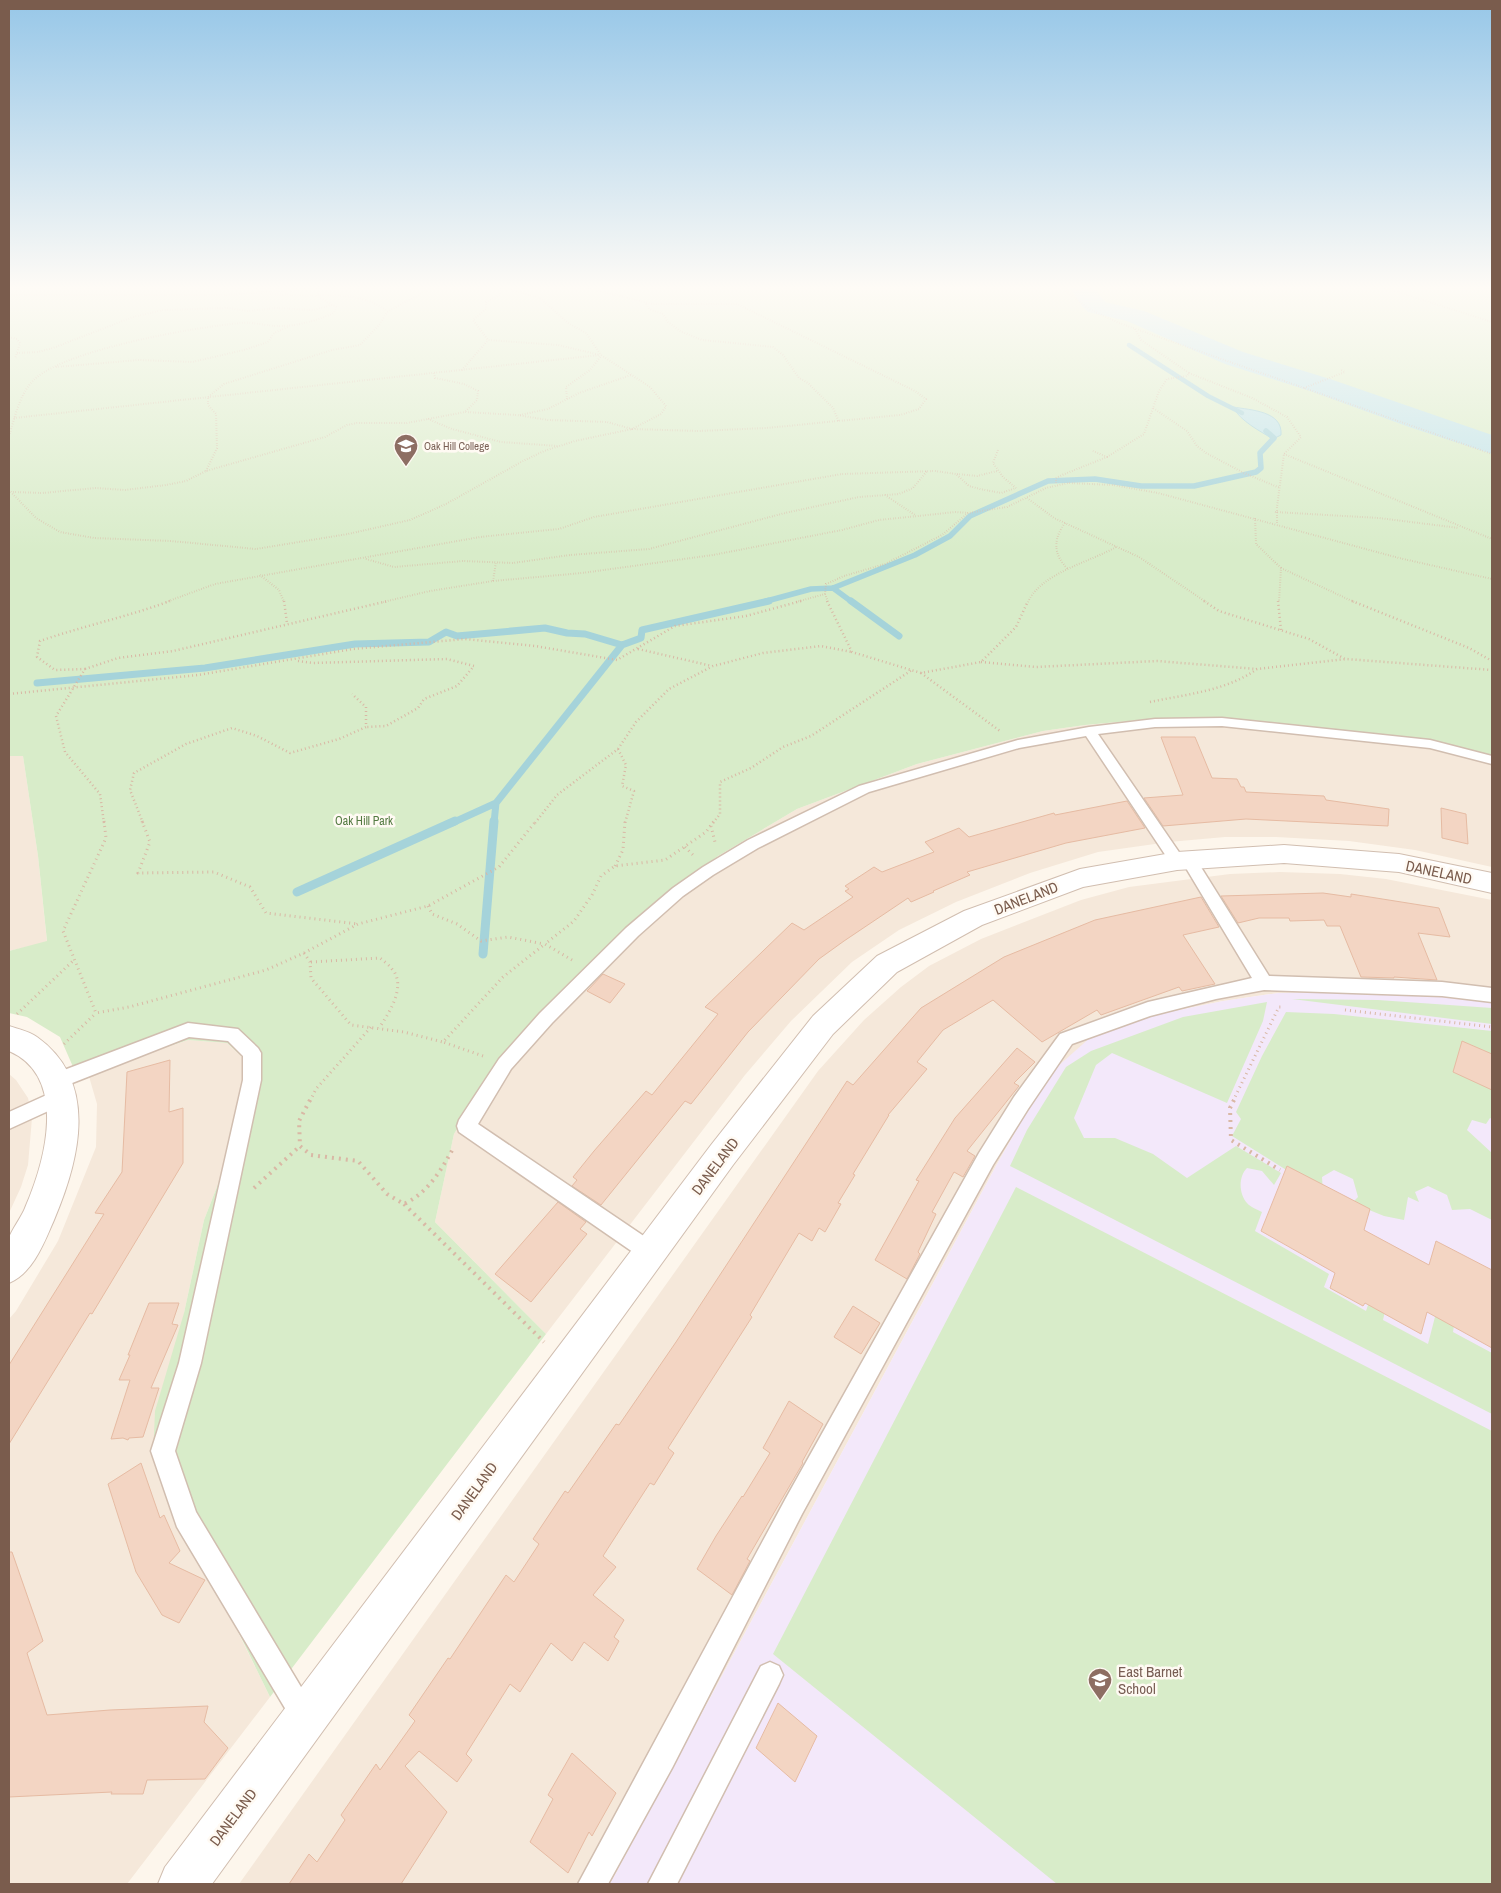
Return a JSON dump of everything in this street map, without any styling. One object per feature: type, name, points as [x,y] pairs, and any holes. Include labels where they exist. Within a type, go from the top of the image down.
[{"type":"street","name":"DANELAND","points":[[182,1884],[650,1252],[823,1025],[887,964],[973,918],[1080,878],[1183,860],[1284,854],[1399,864],[1492,883]]},
{"type":"street","points":[[9,1266],[31,1232],[53,1179],[62,1143],[64,1120],[55,1080],[12,1027]]},
{"type":"lane","points":[[650,1252],[466,1126],[504,1064],[593,972],[678,892],[708,870],[753,844],[864,789],[1018,744],[1089,731],[1155,722],[1222,722],[1430,744],[1492,760]]},
{"type":"lane","points":[[1089,731],[1183,860],[1264,983]]},
{"type":"lane","points":[[592,1884],[662,1758],[794,1506],[986,1159],[1021,1103],[1066,1039],[1148,1009],[1216,992],[1264,983],[1442,989],[1492,995]]},
{"type":"lane","points":[[9,1121],[55,1080],[188,1030],[232,1034],[252,1053],[252,1080],[190,1363],[163,1451],[186,1518],[306,1719]]},
{"type":"lane","points":[[662,1884],[770,1675]]},
{"type":"path","points":[[9,436],[14,418],[34,379],[38,376]]},
{"type":"path","points":[[208,397],[224,384],[248,376]]},
{"type":"path","points":[[14,418],[403,376]]},
{"type":"path","points":[[435,376],[435,378],[464,384],[478,391],[477,400],[465,412]]},
{"type":"path","points":[[567,399],[566,387],[582,376]]},
{"type":"path","points":[[517,415],[548,409],[594,387],[627,376]]},
{"type":"path","points":[[13,492],[36,518],[60,532],[94,538],[171,541],[256,549],[348,534],[410,520],[446,504],[523,461],[576,441],[632,429],[661,414],[666,406],[650,387],[633,376]]},
{"type":"path","points":[[798,376],[808,383],[833,408],[839,422]]},
{"type":"path","points":[[9,490],[13,492],[42,493],[96,488],[125,490],[148,488],[186,481],[206,471],[325,437],[347,425],[357,423],[394,424],[465,412],[517,415],[548,420],[607,422],[632,429],[711,432],[839,422],[915,412],[923,406],[926,399],[915,391],[885,376]]},
{"type":"path","points":[[997,471],[974,477],[927,471],[842,474],[594,517],[559,529],[480,537],[259,575],[215,584],[137,613],[71,630],[40,641],[37,657],[55,670],[85,669],[118,658],[173,651],[430,590],[712,555],[842,530],[879,520],[916,515],[982,512],[1011,506],[1056,481],[1064,473],[1107,458],[1144,434],[1159,391],[1167,379],[1181,376]]},
{"type":"path","points":[[1192,376],[1252,398],[1287,417],[1301,437],[1284,454],[1275,512],[1277,524]]},
{"type":"path","points":[[1270,376],[1492,454]]},
{"type":"path","points":[[1303,388],[1333,376]]},
{"type":"path","points":[[206,471],[217,448],[216,414],[208,405],[208,397]]},
{"type":"path","points":[[1153,408],[1187,431],[1197,446],[1206,453],[1252,477],[1280,488]]},
{"type":"path","points":[[427,419],[501,442],[559,446]]},
{"type":"path","points":[[956,474],[969,486],[980,489],[1001,492],[1016,488],[997,471],[993,463],[998,450]]},
{"type":"path","points":[[1093,450],[1107,458]]},
{"type":"path","points":[[1284,454],[1492,540]]},
{"type":"path","points":[[364,558],[394,567],[463,561],[513,563],[570,555],[649,549],[785,513],[858,497],[899,494],[913,488],[927,471]]},
{"type":"path","points":[[1056,481],[1106,484],[1168,494],[1492,580]]},
{"type":"path","points":[[884,495],[916,515]]},
{"type":"path","points":[[1027,498],[1054,518],[1139,557],[1219,612],[1309,639],[1346,660]]},
{"type":"path","points":[[1275,512],[1380,518],[1463,528]]},
{"type":"path","points":[[852,652],[831,612],[825,593],[826,584],[844,576],[885,564],[942,535],[968,513]]},
{"type":"path","points":[[1255,518],[1256,544],[1281,568],[1358,604],[1469,648],[1492,661]]},
{"type":"path","points":[[1065,523],[1058,530],[1054,544],[1061,564],[1068,569]]},
{"type":"path","points":[[981,662],[1016,627],[1030,597],[1046,581],[1068,569],[1097,558],[1116,547]]},
{"type":"path","points":[[493,581],[496,562]]},
{"type":"path","points":[[1281,568],[1278,595],[1281,630]]},
{"type":"path","points":[[259,575],[280,588],[285,601],[287,623]]},
{"type":"path","points":[[9,694],[75,684],[198,675],[353,649],[465,639],[534,646],[584,653],[602,659],[617,660],[675,626],[746,616],[825,593]]},
{"type":"path","points":[[55,1080],[96,1013],[129,1007],[266,970],[304,953],[358,924],[428,906],[499,867],[557,795],[618,749],[636,722],[669,689],[713,666],[763,653],[821,646],[852,652],[921,673],[1018,744]]},
{"type":"path","points":[[637,649],[713,666]]},
{"type":"path","points":[[294,660],[313,664],[447,659],[474,666],[457,686],[424,699],[418,708],[386,726],[366,727],[339,739],[290,752],[257,736],[232,728],[186,744],[134,774],[130,790],[150,842],[138,873],[214,872],[250,887],[266,913],[358,924]]},
{"type":"path","points":[[921,673],[981,662],[1036,667],[1157,661],[1257,669],[1346,660],[1492,670]]},
{"type":"path","points":[[85,669],[56,716],[65,752],[100,794],[106,838],[63,931],[96,1013]]},
{"type":"path","points":[[1115,728],[1120,714],[1138,706],[1215,688],[1247,678],[1257,669]]},
{"type":"path","points":[[615,866],[665,860],[706,832],[720,814],[720,782],[751,768],[783,747],[811,736],[912,670]]},
{"type":"path","points":[[352,694],[366,707],[366,727]]},
{"type":"path","points":[[443,1042],[476,1005],[521,960],[574,921],[592,895],[601,876],[615,866],[623,850],[625,822],[634,790],[622,786],[626,765],[618,749]]},
{"type":"path","points":[[711,826],[715,842]]},
{"type":"path","points":[[428,906],[432,914],[457,924],[481,941],[504,938],[545,944],[593,972]]},
{"type":"path","points":[[304,953],[310,962],[311,978],[351,1024],[404,1032],[443,1042],[504,1064]]},
{"type":"path","points":[[310,962],[380,958],[394,970],[399,988],[387,1016],[379,1028]]},
{"type":"path","points":[[12,1027],[74,959]]},
{"type":"path","points":[[1280,1170],[1231,1140],[1230,1108],[1279,1007],[1289,1007]]},
{"type":"path","points":[[1339,1009],[1492,1026]]},
{"type":"path","points":[[371,1027],[316,1089],[299,1120],[300,1146],[311,1155],[358,1161],[387,1194],[404,1204],[567,1365]]},
{"type":"path","points":[[404,1204],[415,1200],[436,1178],[466,1126]]},
{"type":"path","points":[[225,1205],[257,1186],[300,1146]]},
{"type":"shaded area","points":[[1151,719],[1224,719],[1430,741],[1492,757],[1492,867],[1415,850],[1349,841],[1276,837],[1225,837],[1169,842],[1098,852],[1030,873],[956,902],[899,930],[852,962],[791,1021],[745,1075],[546,1334],[435,1222],[454,1134],[499,1059],[590,963],[631,924],[671,890],[718,856],[797,809],[917,764],[1043,731]]},
{"type":"shaded area","points":[[9,756],[23,756],[38,856],[47,942],[9,951]]},
{"type":"shaded area","points":[[1280,872],[1340,874],[1386,879],[1492,900],[1492,999],[1443,994],[1339,992],[1278,993],[1223,1001],[1150,1016],[1048,1075],[997,1164],[610,1884],[239,1884],[818,1071],[864,1020],[901,987],[929,966],[981,939],[1081,900],[1129,887],[1230,874]]},
{"type":"shaded area","name":"East Barnet School","points":[[1278,993],[1443,994],[1492,999],[1492,1884],[610,1884],[997,1164],[1048,1075],[1092,1036],[1150,1016],[1223,1001]]},
{"type":"shaded area","points":[[188,1040],[227,1043],[248,1062],[227,1161],[204,1220],[184,1313],[195,1545],[270,1697],[127,1884],[10,1884],[9,1319],[16,1311],[58,1241],[96,1147],[97,1104],[88,1073]]},
{"type":"shaded area","points":[[9,1074],[16,1080],[28,1098],[32,1118],[28,1165],[21,1187],[9,1213]]},
{"type":"green space","name":"Oak Hill Park","points":[[9,376],[1492,376],[1492,757],[1430,741],[1224,719],[1151,719],[1043,731],[917,764],[797,809],[718,856],[671,890],[590,963],[499,1059],[454,1134],[435,1222],[546,1334],[270,1697],[153,1457],[155,1411],[184,1313],[204,1220],[227,1161],[248,1062],[227,1043],[188,1040],[77,1076],[60,1037],[27,1017],[9,1013],[9,951],[47,941],[38,856],[23,756],[9,756]]},
{"type":"green space","points":[[1292,999],[1378,1000],[1492,1008],[1492,1024]]},
{"type":"green space","points":[[1267,1002],[1263,1021],[1227,1103],[1112,1053],[1096,1065],[1074,1118],[1084,1138],[1115,1138],[1153,1154],[1187,1178],[1236,1146],[1281,1173],[1274,1185],[1262,1171],[1247,1168],[1242,1176],[1241,1190],[1244,1199],[1250,1206],[1262,1212],[1255,1231],[1329,1274],[1324,1287],[1366,1311],[1370,1299],[1386,1307],[1383,1320],[1428,1344],[1437,1309],[1455,1319],[1453,1332],[1492,1353],[1492,1414],[1010,1166],[1027,1130],[1066,1067],[1091,1051],[1183,1017]]},
{"type":"green space","points":[[1286,1012],[1334,1014],[1492,1031],[1492,1119],[1490,1118],[1486,1124],[1472,1120],[1467,1130],[1492,1153],[1492,1220],[1470,1209],[1452,1210],[1447,1195],[1428,1186],[1415,1192],[1419,1202],[1408,1197],[1404,1220],[1384,1216],[1352,1203],[1358,1197],[1353,1179],[1334,1170],[1322,1177],[1323,1193],[1232,1136],[1241,1119],[1236,1112],[1262,1056]]},
{"type":"green space","name":"East Barnet School","points":[[1016,1187],[1492,1431],[1492,1884],[1057,1884],[773,1654]]},
{"type":"water","points":[[1233,407],[1257,411],[1271,416],[1277,421],[1281,435],[1273,439],[1240,417]]},
{"type":"building","points":[[1161,737],[1195,737],[1212,778],[1237,779],[1246,792],[1324,796],[1326,800],[1389,809],[1388,826],[1246,819],[1163,826],[1144,798],[1183,795]]},
{"type":"building","points":[[1127,801],[1145,828],[1066,843],[967,872],[970,875],[934,892],[911,902],[908,898],[844,941],[819,959],[748,1032],[691,1104],[685,1101],[601,1205],[572,1186],[577,1180],[573,1177],[594,1151],[646,1091],[652,1095],[718,1014],[705,1007],[792,923],[804,930],[853,897],[845,891],[849,889],[845,886],[874,867],[882,872],[934,852],[925,842],[959,828],[969,837],[1054,813],[1055,815]]},
{"type":"building","points":[[1441,808],[1466,814],[1468,844],[1442,838]]},
{"type":"building","points":[[1323,893],[1351,897],[1351,894],[1439,908],[1450,937],[1418,933],[1437,980],[1361,977],[1340,926],[1327,926],[1324,920],[1290,921],[1289,918],[1259,918],[1238,923],[1221,896]]},
{"type":"building","points":[[1201,897],[1219,927],[1183,935],[1215,984],[1182,991],[1179,987],[1101,1015],[1097,1010],[1042,1042],[993,1000],[943,1030],[917,1062],[927,1069],[888,1115],[853,1174],[855,1175],[838,1203],[841,1204],[825,1232],[819,1228],[812,1241],[799,1233],[750,1315],[752,1317],[668,1448],[674,1453],[654,1485],[650,1483],[603,1556],[616,1567],[593,1595],[624,1620],[614,1637],[619,1641],[608,1661],[584,1642],[572,1661],[551,1643],[520,1692],[510,1684],[466,1754],[472,1760],[457,1782],[419,1751],[405,1766],[447,1812],[401,1884],[289,1884],[309,1854],[317,1862],[345,1820],[341,1815],[376,1764],[380,1770],[415,1721],[409,1715],[448,1658],[450,1659],[506,1575],[514,1582],[539,1544],[533,1539],[565,1491],[568,1493],[616,1424],[619,1425],[676,1342],[847,1081],[853,1085],[921,1008],[1004,957],[1095,920]]},
{"type":"building","points":[[603,974],[625,984],[610,1003],[587,991]]},
{"type":"building","points":[[1462,1041],[1492,1054],[1492,1090],[1453,1072]]},
{"type":"building","points":[[1017,1048],[1035,1062],[1014,1083],[1019,1086],[967,1151],[975,1156],[963,1177],[954,1172],[932,1212],[936,1214],[918,1252],[920,1254],[907,1279],[875,1260],[919,1181],[916,1180],[955,1118]]},
{"type":"building","points":[[170,1060],[169,1112],[183,1108],[183,1163],[92,1314],[90,1313],[9,1444],[9,1365],[104,1214],[95,1213],[122,1172],[127,1072]]},
{"type":"building","points":[[1287,1166],[1370,1209],[1364,1230],[1429,1265],[1436,1241],[1492,1270],[1492,1348],[1427,1312],[1421,1334],[1365,1303],[1363,1306],[1330,1288],[1335,1273],[1261,1231]]},
{"type":"building","points":[[558,1202],[586,1222],[580,1229],[587,1234],[531,1302],[495,1274]]},
{"type":"building","points":[[149,1303],[179,1303],[172,1324],[178,1325],[151,1388],[159,1388],[143,1437],[129,1438],[128,1440],[123,1438],[111,1439],[130,1380],[119,1380]]},
{"type":"building","points":[[853,1306],[880,1323],[861,1354],[834,1337]]},
{"type":"building","points":[[789,1401],[823,1424],[803,1463],[747,1559],[750,1561],[732,1595],[697,1569],[770,1453],[763,1448]]},
{"type":"building","points":[[141,1463],[160,1518],[164,1515],[180,1551],[169,1563],[205,1580],[179,1623],[162,1615],[136,1572],[108,1484]]},
{"type":"building","points":[[9,1552],[12,1552],[43,1641],[27,1653],[47,1715],[208,1706],[204,1722],[228,1748],[205,1779],[147,1780],[143,1794],[111,1794],[112,1792],[9,1797]]},
{"type":"building","points":[[778,1703],[817,1736],[795,1782],[756,1748]]},
{"type":"building","points":[[572,1753],[616,1793],[592,1836],[589,1832],[568,1873],[530,1842],[553,1799],[548,1795]]},
{"type":"waterway","points":[[1178,376],[1208,396],[1242,413]]},
{"type":"waterway","points":[[1292,376],[1492,445]]},
{"type":"waterway","points":[[833,588],[915,555],[950,536],[970,516],[1048,481],[1095,479],[1141,486],[1194,486],[1256,472],[1261,468],[1260,453],[1274,438],[1266,431]]},
{"type":"waterway","points":[[763,602],[811,589],[833,588]]},
{"type":"waterway","points":[[833,588],[852,602]]},
{"type":"waterway","points":[[622,645],[641,638],[642,630],[769,601]]},
{"type":"waterway","points":[[851,601],[899,636]]},
{"type":"waterway","points":[[37,683],[205,668],[355,644],[429,642],[446,632],[457,636],[545,628],[567,633],[585,634],[622,645]]},
{"type":"waterway","points":[[496,803],[622,645]]},
{"type":"waterway","points":[[452,823],[496,803]]},
{"type":"waterway","points":[[494,823],[496,803]]},
{"type":"waterway","points":[[297,892],[455,821]]},
{"type":"waterway","points":[[483,954],[494,821]]},
{"type":"place","name":"Oak Hill College","points":[[406,467]]},
{"type":"place","name":"East Barnet School","points":[[1100,1701]]}]
